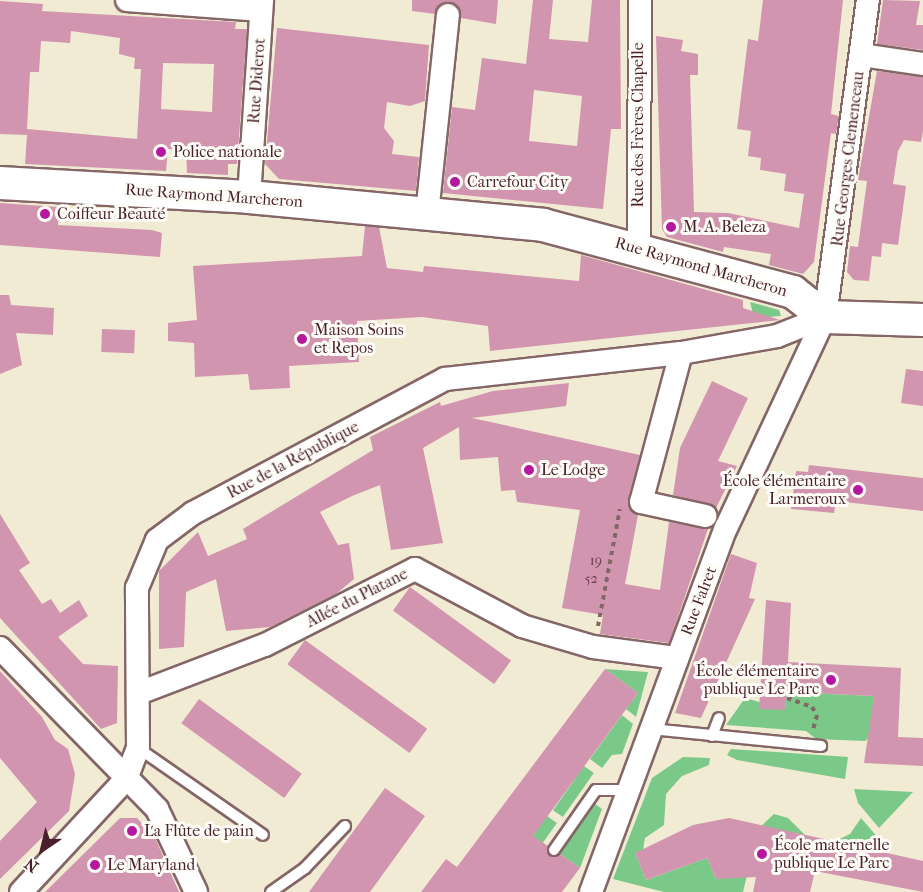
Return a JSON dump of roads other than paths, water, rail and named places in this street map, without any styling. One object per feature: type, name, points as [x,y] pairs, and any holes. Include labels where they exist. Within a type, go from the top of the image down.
[{"type":"main road","name":"Rue Raymond Marcheron","points":[[0,183],[249,197],[543,225],[793,292],[825,317]]},
{"type":"main road","points":[[825,317],[923,320]]},
{"type":"street","points":[[127,0],[262,5]]},
{"type":"street","name":"Rue des Frères Chapelle","points":[[639,249],[640,0]]},
{"type":"street","name":"Rue Georges Clemenceau","points":[[825,317],[868,0]]},
{"type":"street","name":"Rue Diderot","points":[[249,197],[262,5]]},
{"type":"street","points":[[427,214],[448,15]]},
{"type":"street","points":[[861,55],[923,64]]},
{"type":"street","name":"Rue de la République","points":[[21,892],[126,779],[138,748],[140,693],[137,588],[144,561],[157,540],[193,513],[445,379],[681,353],[777,336],[825,317]]},
{"type":"street","name":"Rue Falret","points":[[591,892],[726,528],[825,317]]},
{"type":"street","points":[[681,353],[641,502],[706,516]]},
{"type":"street","name":"Allée du Platane","points":[[140,693],[265,645],[415,569],[522,626],[593,647],[677,658]]},
{"type":"street","points":[[0,648],[157,809],[196,892]]},
{"type":"lane","points":[[712,736],[719,718]]},
{"type":"lane","points":[[651,729],[821,746]]},
{"type":"lane","points":[[138,748],[263,835]]},
{"type":"lane","points":[[554,850],[596,790],[628,790]]},
{"type":"lane","points":[[271,892],[305,868],[345,826]]},
{"type":"place","name":"Police nationale","points":[[161,152]]},
{"type":"place","name":"Carrefour City","points":[[455,182]]},
{"type":"place","name":"Coiffeur Beauté","points":[[45,214]]},
{"type":"place","name":"M. A. Beleza","points":[[671,227]]},
{"type":"place","name":"Maison Soins et Repos","points":[[302,339]]},
{"type":"place","name":"Le Lodge","points":[[529,470]]},
{"type":"place","name":"École élémentaire Larmeroux","points":[[858,490]]},
{"type":"place","name":"École élémentaire publique Le Parc","points":[[831,680]]},
{"type":"place","name":"La Flûte de pain","points":[[132,831]]},
{"type":"place","name":"École maternelle publique Le Parc","points":[[762,854]]},
{"type":"place","name":"Le Maryland","points":[[95,865]]}]
